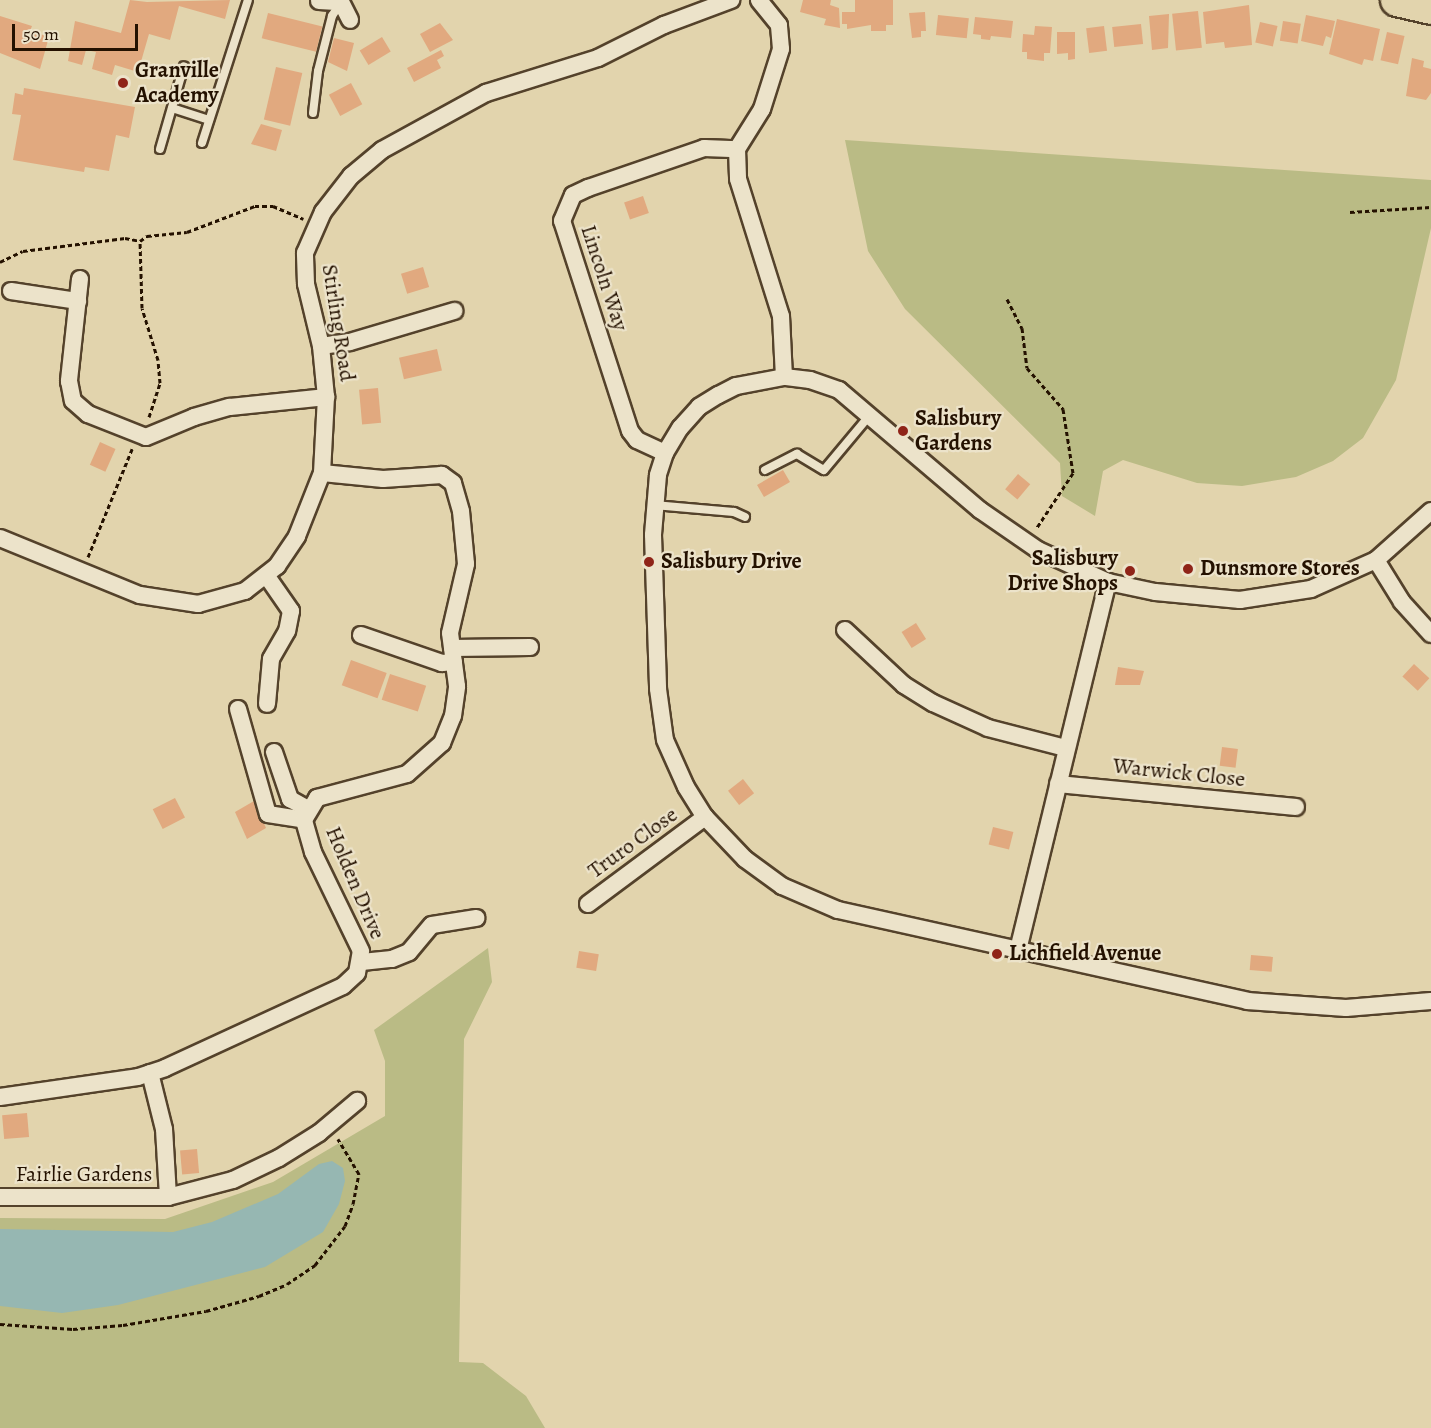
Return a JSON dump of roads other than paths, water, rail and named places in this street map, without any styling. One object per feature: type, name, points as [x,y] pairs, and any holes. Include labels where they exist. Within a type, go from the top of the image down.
[{"type":"highway","points":[[1397,0],[1431,8]]},
{"type":"street","points":[[317,0],[342,1],[350,20]]},
{"type":"street","name":"Stirling Road","points":[[0,538],[140,595],[198,604],[245,591],[277,566],[297,536],[322,473],[326,397],[321,346],[306,284],[305,253],[316,225],[351,176],[382,150],[420,126],[486,93],[598,58],[664,25],[731,0]]},
{"type":"street","points":[[759,0],[779,25],[781,49],[762,109],[737,149],[738,179],[781,316],[784,377]]},
{"type":"street","name":"Lincoln Way","points":[[664,453],[638,440],[630,431],[565,230],[564,213],[573,195],[588,188],[705,148],[737,149]]},
{"type":"street","points":[[80,279],[69,381],[73,400],[88,414],[146,437],[194,417],[230,407],[326,397]]},
{"type":"street","points":[[11,291],[78,300]]},
{"type":"street","points":[[321,346],[350,342],[454,311]]},
{"type":"street","points":[[1431,511],[1376,560],[1333,582],[1257,598],[1183,597],[1126,586],[1107,582],[1027,543],[980,510],[839,390],[810,380],[784,377],[736,386],[718,395],[680,428],[664,453],[653,505],[660,714],[676,764],[705,818],[745,859],[801,897],[838,910],[1258,1002],[1346,1008],[1431,1001]]},
{"type":"street","name":"Holden Drive","points":[[0,1097],[150,1072],[344,986],[362,962],[361,951],[313,852],[306,814],[317,798],[407,774],[427,760],[442,743],[453,716],[457,686],[450,633],[458,588],[466,564],[461,511],[453,483],[442,475],[430,473],[382,479],[322,473]]},
{"type":"street","points":[[1376,560],[1402,602],[1431,634]]},
{"type":"street","points":[[266,575],[291,611],[287,631],[271,659],[267,705]]},
{"type":"street","points":[[1018,951],[1107,582]]},
{"type":"street","points":[[845,630],[904,685],[933,703],[988,728],[1066,748]]},
{"type":"street","points":[[362,635],[442,663],[453,655],[530,647]]},
{"type":"street","points":[[238,709],[268,813],[306,814]]},
{"type":"street","points":[[274,752],[290,799],[306,814]]},
{"type":"street","name":"Warwick Close","points":[[1058,784],[1296,807]]},
{"type":"street","name":"Truro Close","points":[[588,904],[705,818]]},
{"type":"street","name":"Holden Drive","points":[[362,962],[392,959],[409,952],[432,925],[476,918]]},
{"type":"street","name":"Fairlie Gardens","points":[[150,1072],[164,1129],[168,1197]]},
{"type":"street","name":"Fairlie Gardens","points":[[0,1197],[168,1197],[233,1180],[279,1158],[328,1126],[357,1101]]},
{"type":"lane","points":[[202,143],[248,0]]},
{"type":"lane","points":[[313,113],[318,71],[332,16],[342,1]]},
{"type":"lane","points":[[160,149],[184,66]]},
{"type":"lane","points":[[172,108],[209,120]]},
{"type":"lane","points":[[765,470],[797,454],[824,470],[870,415]]},
{"type":"lane","points":[[653,505],[734,512],[746,517]]},
{"type":"water","points":[[332,1161],[343,1168],[345,1181],[339,1204],[323,1232],[265,1267],[118,1305],[62,1313],[0,1306],[0,1229],[173,1232],[212,1222],[278,1194],[319,1164]]},
{"type":"place","name":"Granville Academy","points":[[123,83]]},
{"type":"place","name":"Salisbury Gardens","points":[[903,431]]},
{"type":"place","name":"Salisbury Drive","points":[[649,562]]},
{"type":"place","name":"Dunsmore Stores","points":[[1188,569]]},
{"type":"place","name":"Salisbury Drive Shops","points":[[1130,571]]},
{"type":"place","name":"Lichfield Avenue","points":[[997,954]]}]
